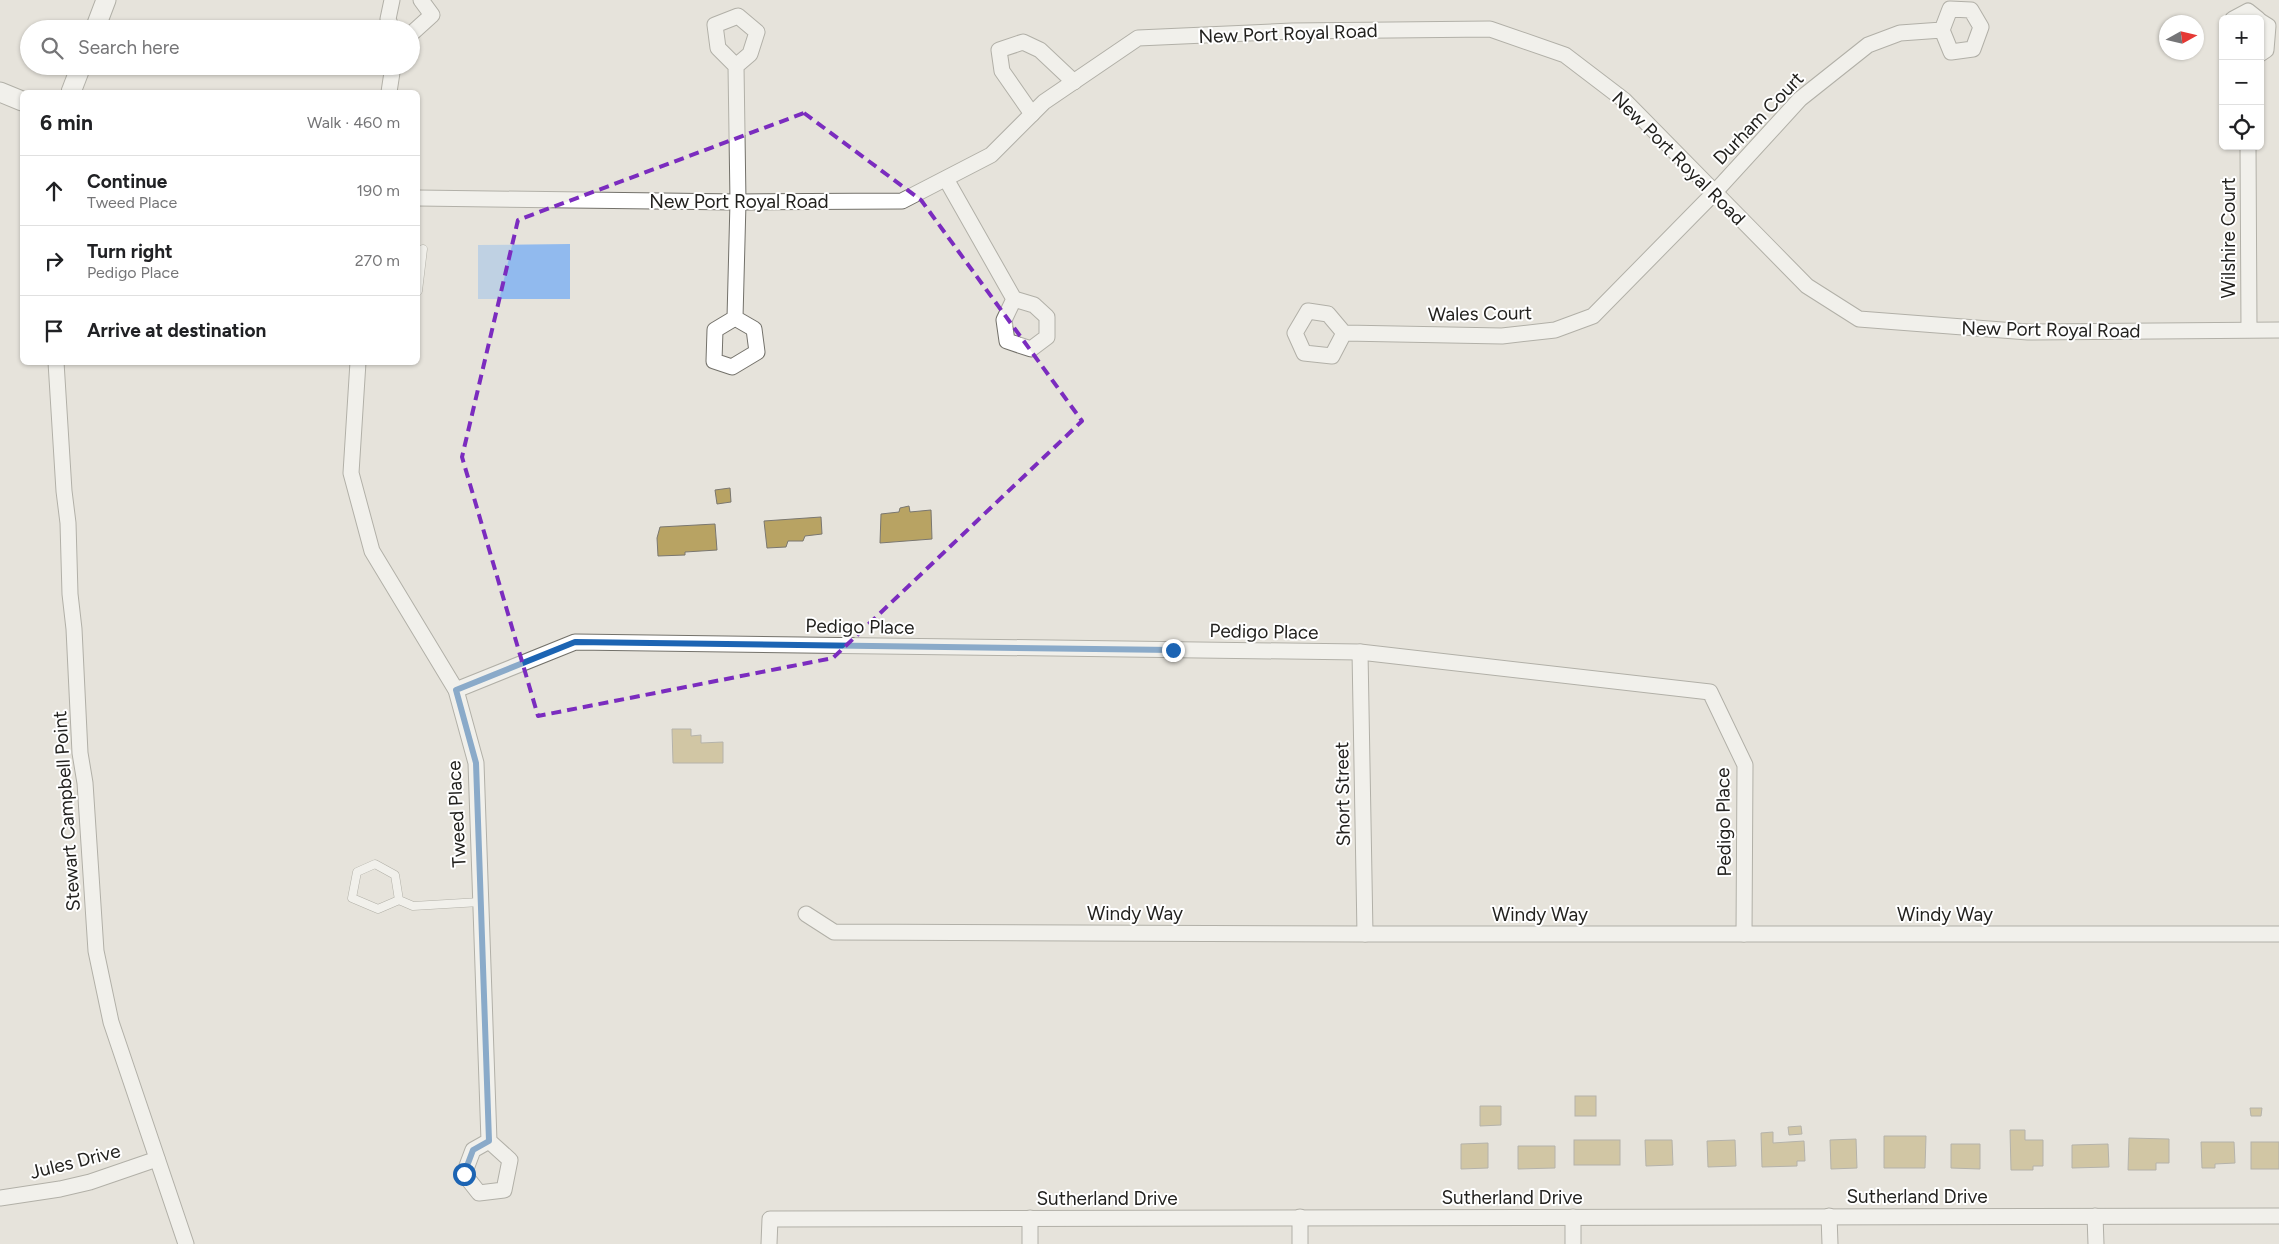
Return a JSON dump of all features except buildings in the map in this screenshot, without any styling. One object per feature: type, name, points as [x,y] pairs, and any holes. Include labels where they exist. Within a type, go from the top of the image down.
[{"type":"street","points":[[98,20],[106,0]]},
{"type":"street","points":[[388,20],[392,0]]},
{"type":"street","points":[[420,26],[432,15],[421,0]]},
{"type":"street","points":[[2240,15],[2248,11],[2253,15]]},
{"type":"street","points":[[2264,23],[2268,26],[2266,50],[2264,51]]},
{"type":"street","name":"New Port Royal Road","points":[[420,198],[738,202],[902,201],[992,155],[1044,102],[1138,38],[1292,30],[1490,29],[1565,56],[1624,100],[1807,286],[1859,319],[2028,332],[2279,330]]},
{"type":"street","name":"Durham Court","points":[[1714,193],[1800,99],[1868,44],[1900,33],[1942,30]]},
{"type":"street","points":[[1032,114],[1002,71],[999,50],[1023,42],[1040,50],[1074,82]]},
{"type":"street","points":[[735,318],[738,202],[736,66]]},
{"type":"street","points":[[72,90],[78,75]]},
{"type":"street","points":[[389,90],[392,75]]},
{"type":"street","points":[[0,92],[20,100]]},
{"type":"street","name":"Wilshire Court","points":[[2248,150],[2249,329]]},
{"type":"street","points":[[946,179],[1014,299]]},
{"type":"street","name":"Wales Court","points":[[1344,333],[1502,336],[1555,330],[1593,316],[1714,193]]},
{"type":"street","name":"Stewart Campbell Point","points":[[56,365],[64,491],[68,515],[71,611],[74,629],[80,752],[84,783],[96,951],[111,1022],[186,1244]]},
{"type":"street","name":"Tweed Place","points":[[358,365],[351,473],[372,551],[456,690],[476,763],[489,1141]]},
{"type":"street","name":"Pedigo Place","points":[[456,690],[575,642],[1360,652],[1710,692],[1744,765],[1744,934]]},
{"type":"street","name":"Short Street","points":[[1360,652],[1365,934]]},
{"type":"street","name":"Windy Way","points":[[806,914],[834,932],[2279,934]]},
{"type":"street","name":"Jules Drive","points":[[0,1198],[60,1189],[90,1182],[158,1159]]},
{"type":"street","points":[[1829,1216],[1830,1244]]},
{"type":"street","points":[[2095,1216],[2096,1244]]},
{"type":"street","name":"Sutherland Drive","points":[[769,1244],[770,1219],[2279,1216]]},
{"type":"street","points":[[1300,1217],[1300,1244]]},
{"type":"street","points":[[1573,1217],[1573,1244]]},
{"type":"street","points":[[1030,1218],[1030,1244]]},
{"type":"lane","points":[[420,274],[423,249]]},
{"type":"lane","points":[[399,900],[395,875],[375,864],[357,872],[352,898],[378,909],[399,900],[413,906],[480,902]]},
{"type":"highlighted area","points":[[804,113],[921,200],[1082,421],[833,658],[538,716],[462,457],[518,220]]},
{"type":"water","points":[[570,244],[570,299],[478,299],[478,245]]},
{"type":"route","points":[[464,1174],[473,1150],[489,1141],[476,763],[456,690],[575,642],[1173,650]]}]
